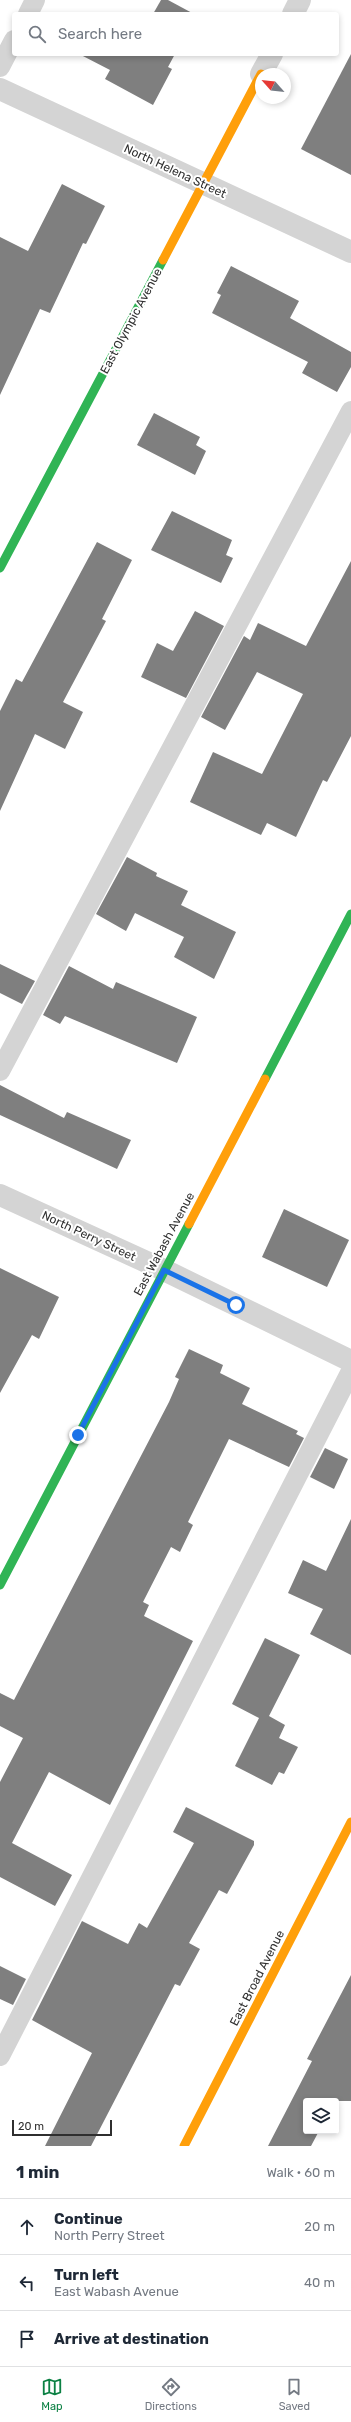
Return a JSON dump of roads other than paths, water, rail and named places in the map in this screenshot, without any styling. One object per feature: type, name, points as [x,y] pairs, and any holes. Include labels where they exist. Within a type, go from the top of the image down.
[{"type":"street","points":[[294,12],[300,0]]},
{"type":"street","name":"East Olympic Avenue","points":[[264,68],[271,56]]},
{"type":"street","name":"East Olympic Avenue","points":[[0,568],[255,86]]},
{"type":"street","name":"North Helena Street","points":[[0,89],[351,252]]},
{"type":"street","name":"East Wabash Avenue","points":[[0,1585],[351,914]]},
{"type":"street","name":"North Perry Street","points":[[0,1195],[164,1270],[351,1360]]},
{"type":"street","name":"East Broad Avenue","points":[[184,2146],[351,1822]]},
{"type":"lane","points":[[29,12],[35,0]]},
{"type":"lane","points":[[0,67],[12,44]]},
{"type":"lane","points":[[0,1071],[351,411]]},
{"type":"lane","points":[[0,2056],[351,1371]]}]
